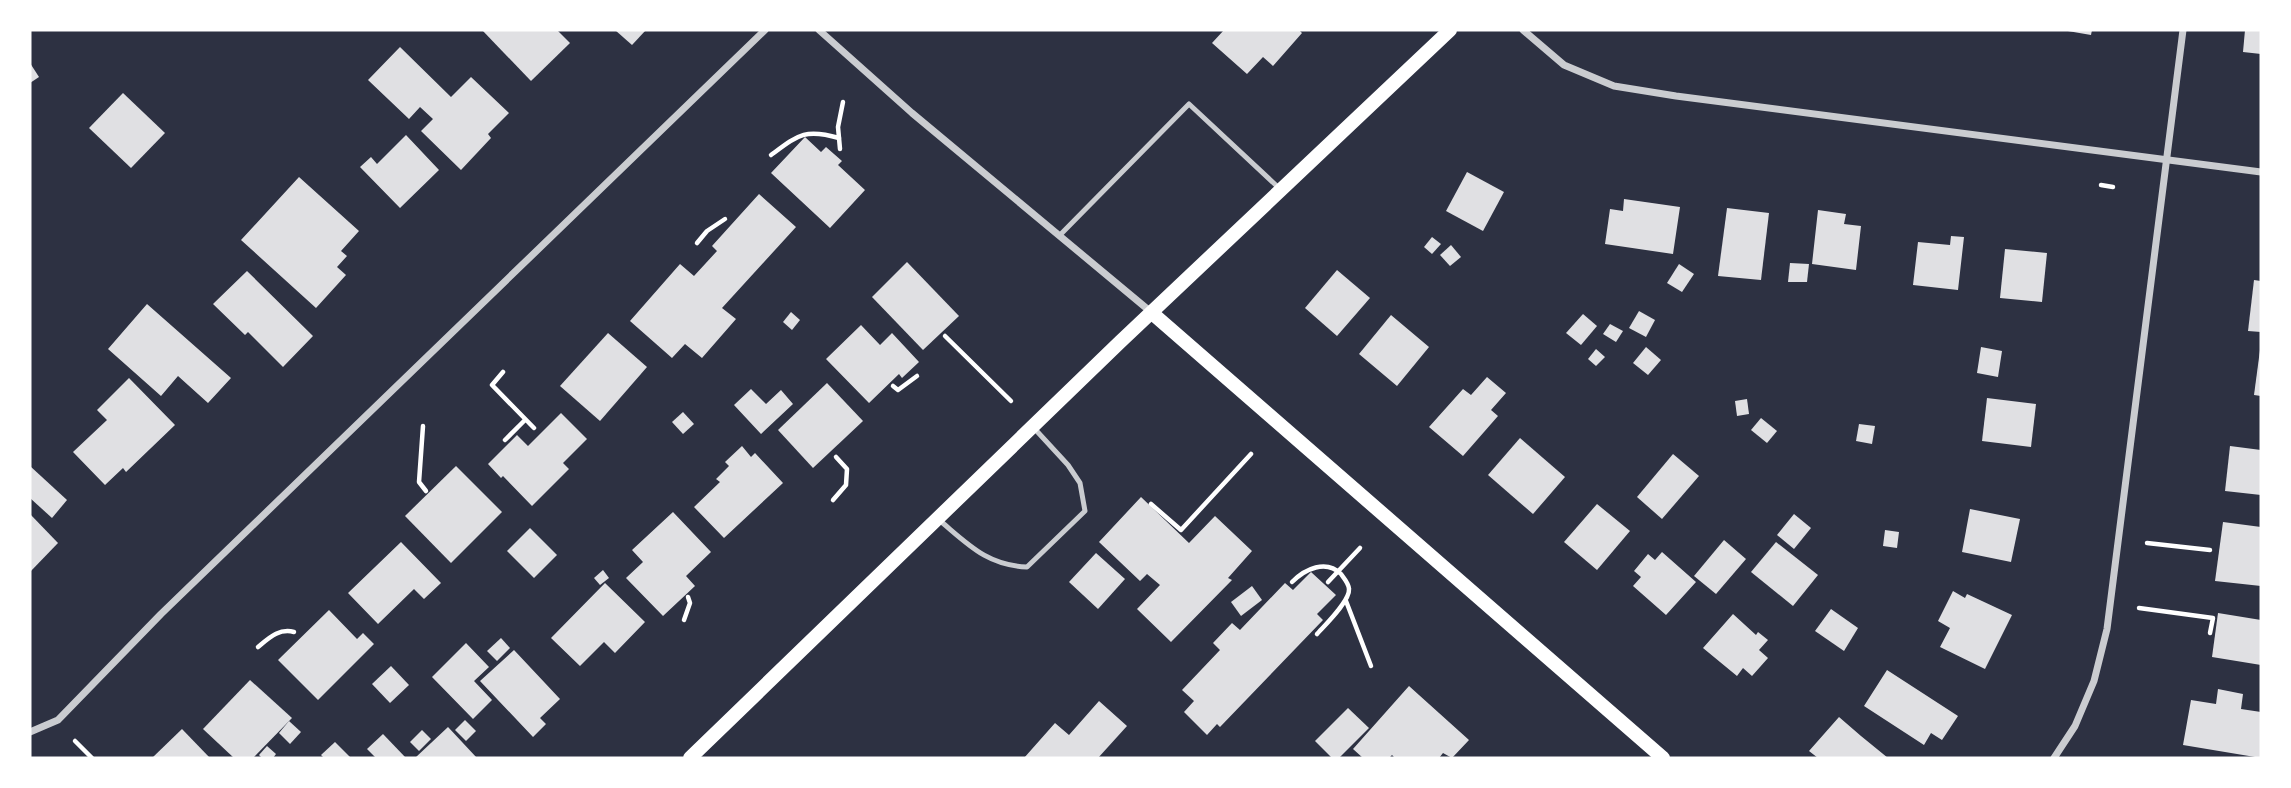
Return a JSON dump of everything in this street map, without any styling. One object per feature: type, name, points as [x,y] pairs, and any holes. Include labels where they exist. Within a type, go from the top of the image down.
[{"type":"main road","points":[[690,758],[1033,426],[1450,30]]},
{"type":"main road","points":[[1152,313],[1663,758]]},
{"type":"street","points":[[30,732],[58,720],[161,614],[765,30]]},
{"type":"street","points":[[820,30],[912,113],[1152,313]]},
{"type":"street","points":[[1523,30],[1564,65],[1614,86],[2261,172]]},
{"type":"street","points":[[2054,758],[2075,726],[2094,681],[2107,629],[2183,30]]},
{"type":"lane","points":[[1060,235],[1189,104],[1281,190]]},
{"type":"lane","points":[[938,519],[983,556],[1007,566],[1027,567],[1051,545],[1085,511],[1080,483],[1068,465],[1033,426]]},
{"type":"path","points":[[840,149],[838,127],[843,102]]},
{"type":"path","points":[[771,155],[810,132],[839,138]]},
{"type":"path","points":[[2101,186],[2113,187]]},
{"type":"path","points":[[698,243],[707,231],[725,219]]},
{"type":"path","points":[[945,336],[1011,401]]},
{"type":"path","points":[[503,372],[492,385],[534,428]]},
{"type":"path","points":[[893,386],[898,390],[917,376]]},
{"type":"path","points":[[505,440],[525,419]]},
{"type":"path","points":[[424,426],[419,482],[426,491]]},
{"type":"path","points":[[1151,504],[1181,530],[1251,454]]},
{"type":"path","points":[[833,500],[846,485],[847,469],[836,457]]},
{"type":"path","points":[[2147,543],[2210,550]]},
{"type":"path","points":[[1328,582],[1360,548]]},
{"type":"path","points":[[1292,582],[1301,573],[1330,566],[1346,580],[1349,590],[1346,600],[1317,634]]},
{"type":"path","points":[[684,620],[690,603],[688,597]]},
{"type":"path","points":[[1346,600],[1371,666]]},
{"type":"path","points":[[2139,608],[2213,618],[2210,633]]},
{"type":"path","points":[[258,647],[283,631],[295,632]]},
{"type":"path","points":[[75,741],[92,758]]},
{"type":"building","points":[[482,30],[557,30],[570,43],[531,81]]},
{"type":"building","points":[[615,30],[646,30],[632,45]]},
{"type":"building","points":[[1224,30],[1299,30],[1302,33],[1273,66],[1263,57],[1247,74],[1212,43]]},
{"type":"building","points":[[2062,30],[2092,30],[2091,35]]},
{"type":"building","points":[[2245,30],[2261,30],[2261,54],[2243,52]]},
{"type":"building","points":[[400,47],[451,97],[471,77],[509,113],[488,134],[491,138],[461,170],[421,131],[433,119],[420,107],[409,119],[368,80]]},
{"type":"building","points":[[30,63],[39,77],[30,83]]},
{"type":"building","points":[[123,93],[165,133],[131,168],[89,128]]},
{"type":"building","points":[[406,135],[439,170],[400,208],[360,167],[371,157],[377,164]]},
{"type":"building","points":[[805,137],[821,152],[826,147],[842,161],[838,165],[865,190],[830,228],[771,173]]},
{"type":"building","points":[[1467,172],[1504,192],[1483,231],[1446,211]]},
{"type":"building","points":[[299,177],[359,231],[341,251],[347,256],[337,267],[346,275],[316,308],[241,240]]},
{"type":"building","points":[[759,194],[796,227],[722,308],[736,319],[702,358],[685,344],[672,358],[630,321],[680,264],[694,276],[717,251],[712,246]]},
{"type":"building","points":[[1624,199],[1680,207],[1673,254],[1605,244],[1610,209],[1623,211]]},
{"type":"building","points":[[1727,208],[1769,213],[1761,280],[1718,276]]},
{"type":"building","points":[[1818,210],[1846,214],[1844,224],[1861,226],[1856,270],[1812,264]]},
{"type":"building","points":[[1951,236],[1964,237],[1958,290],[1913,285],[1918,242],[1950,245]]},
{"type":"building","points":[[1432,237],[1441,244],[1432,254],[1424,247]]},
{"type":"building","points":[[1451,245],[1461,257],[1450,266],[1440,255]]},
{"type":"building","points":[[2005,249],[2047,253],[2042,302],[2000,298]]},
{"type":"building","points":[[907,262],[959,316],[923,350],[872,297]]},
{"type":"building","points":[[1790,263],[1809,264],[1807,282],[1788,282]]},
{"type":"building","points":[[1679,264],[1694,274],[1682,292],[1667,283]]},
{"type":"building","points":[[1337,270],[1370,298],[1337,336],[1305,308]]},
{"type":"building","points":[[247,271],[313,336],[283,367],[248,332],[245,335],[213,304]]},
{"type":"building","points":[[2254,280],[2261,281],[2261,332],[2248,331]]},
{"type":"building","points":[[147,304],[231,378],[208,403],[178,376],[161,396],[108,349]]},
{"type":"building","points":[[1639,311],[1655,320],[1646,337],[1629,328]]},
{"type":"building","points":[[791,312],[800,320],[792,330],[783,322]]},
{"type":"building","points":[[1583,314],[1597,326],[1581,345],[1566,333]]},
{"type":"building","points":[[1391,315],[1429,347],[1397,386],[1359,354]]},
{"type":"building","points":[[1610,324],[1623,331],[1616,342],[1603,334]]},
{"type":"building","points":[[861,325],[880,345],[892,333],[919,362],[902,378],[899,374],[869,403],[826,359]]},
{"type":"building","points":[[608,333],[647,367],[600,421],[560,386]]},
{"type":"building","points":[[1646,347],[1661,360],[1648,375],[1633,363]]},
{"type":"building","points":[[1981,347],[2002,351],[1998,377],[1977,373]]},
{"type":"building","points":[[1596,349],[1605,357],[1596,366],[1588,359]]},
{"type":"building","points":[[2261,350],[2261,396],[2254,395]]},
{"type":"building","points":[[1487,377],[1506,393],[1491,410],[1498,416],[1463,456],[1429,427],[1463,389],[1471,395]]},
{"type":"building","points":[[129,378],[175,425],[126,472],[123,468],[105,485],[73,452],[107,420],[97,410]]},
{"type":"building","points":[[827,383],[863,421],[813,468],[778,430]]},
{"type":"building","points":[[751,389],[766,404],[781,390],[793,404],[761,434],[734,405]]},
{"type":"building","points":[[1987,398],[2036,404],[2031,447],[1982,441]]},
{"type":"building","points":[[1747,399],[1749,414],[1737,416],[1735,401]]},
{"type":"building","points":[[683,412],[694,424],[683,434],[672,422]]},
{"type":"building","points":[[561,413],[587,439],[563,463],[569,469],[532,506],[488,464],[517,435],[528,446]]},
{"type":"building","points":[[1761,418],[1777,431],[1767,443],[1751,430]]},
{"type":"building","points":[[1859,424],[1875,426],[1872,444],[1856,441]]},
{"type":"building","points":[[1520,438],[1565,477],[1533,514],[1488,475]]},
{"type":"building","points":[[742,446],[751,457],[755,453],[783,483],[724,538],[694,507],[720,482],[716,479],[729,466],[725,462]]},
{"type":"building","points":[[2230,446],[2261,450],[2261,495],[2225,491]]},
{"type":"building","points":[[1673,454],[1699,476],[1662,519],[1637,497]]},
{"type":"building","points":[[30,466],[67,500],[52,518],[30,498]]},
{"type":"building","points":[[456,466],[502,512],[451,563],[405,516]]},
{"type":"building","points":[[1141,497],[1189,543],[1215,516],[1252,551],[1228,578],[1232,580],[1171,642],[1137,609],[1160,585],[1147,574],[1140,581],[1099,542]]},
{"type":"building","points":[[1597,504],[1630,531],[1597,570],[1564,542]]},
{"type":"building","points":[[1970,509],[2020,519],[2011,562],[1962,552]]},
{"type":"building","points":[[673,512],[711,552],[686,576],[695,586],[663,616],[626,578],[643,562],[632,550]]},
{"type":"building","points":[[30,514],[58,543],[30,572]]},
{"type":"building","points":[[1794,514],[1811,528],[1794,549],[1777,535]]},
{"type":"building","points":[[2223,522],[2261,527],[2261,586],[2215,581]]},
{"type":"building","points":[[530,528],[557,555],[534,578],[507,551]]},
{"type":"building","points":[[1885,530],[1899,532],[1897,548],[1883,546]]},
{"type":"building","points":[[1724,540],[1746,559],[1716,594],[1694,576]]},
{"type":"building","points":[[401,542],[441,583],[424,599],[414,589],[378,624],[348,593]]},
{"type":"building","points":[[1776,542],[1818,575],[1793,606],[1751,572]]},
{"type":"building","points":[[1662,552],[1696,582],[1666,615],[1633,586],[1641,577],[1634,571],[1648,554],[1655,560]]},
{"type":"building","points":[[1096,553],[1125,579],[1098,609],[1069,582]]},
{"type":"building","points":[[603,570],[609,578],[600,585],[594,578]]},
{"type":"building","points":[[1311,572],[1336,595],[1317,614],[1323,620],[1220,727],[1217,724],[1207,735],[1184,712],[1194,701],[1182,690],[1220,650],[1213,643],[1232,623],[1240,630],[1285,583],[1293,590]]},
{"type":"building","points":[[605,583],[645,622],[615,653],[604,642],[580,666],[551,638]]},
{"type":"building","points":[[1252,586],[1262,600],[1241,616],[1231,602]]},
{"type":"building","points":[[1953,591],[1965,598],[1967,594],[2012,615],[1985,669],[1940,647],[1950,628],[1938,621]]},
{"type":"building","points":[[1831,609],[1858,628],[1844,651],[1815,631]]},
{"type":"building","points":[[329,610],[357,639],[363,633],[374,644],[318,700],[278,660]]},
{"type":"building","points":[[2218,613],[2261,620],[2261,665],[2212,657]]},
{"type":"building","points":[[1733,614],[1756,635],[1758,632],[1768,640],[1759,650],[1768,658],[1752,676],[1743,668],[1737,676],[1703,648]]},
{"type":"building","points":[[501,638],[510,648],[497,661],[487,651]]},
{"type":"building","points":[[466,643],[489,667],[474,681],[492,700],[473,719],[432,677]]},
{"type":"building","points":[[514,650],[560,699],[540,718],[546,724],[533,737],[480,681]]},
{"type":"building","points":[[391,666],[409,685],[390,703],[372,684]]},
{"type":"building","points":[[1887,670],[1958,716],[1942,740],[1931,733],[1924,745],[1864,706]]},
{"type":"building","points":[[250,680],[292,718],[253,758],[234,758],[203,729]]},
{"type":"building","points":[[1409,686],[1469,740],[1452,758],[1443,753],[1439,758],[1395,758],[1392,755],[1389,758],[1363,758],[1353,749]]},
{"type":"building","points":[[2218,689],[2243,694],[2241,709],[2261,712],[2261,758],[2183,745],[2191,700],[2216,704]]},
{"type":"building","points":[[1099,701],[1127,726],[1098,758],[1024,758],[1055,723],[1069,735]]},
{"type":"building","points":[[1348,708],[1369,728],[1339,758],[1332,758],[1315,741]]},
{"type":"building","points":[[1839,717],[1888,758],[1818,758],[1809,751]]},
{"type":"building","points":[[465,720],[476,731],[466,741],[455,730]]},
{"type":"building","points":[[289,721],[301,732],[290,744],[279,733]]},
{"type":"building","points":[[448,727],[477,758],[415,758]]},
{"type":"building","points":[[182,729],[210,758],[152,758]]},
{"type":"building","points":[[422,730],[431,739],[419,751],[410,742]]},
{"type":"building","points":[[383,734],[406,758],[376,758],[367,749]]},
{"type":"building","points":[[335,742],[349,758],[324,758],[321,755]]},
{"type":"building","points":[[267,746],[276,754],[273,758],[262,758],[259,755]]}]
